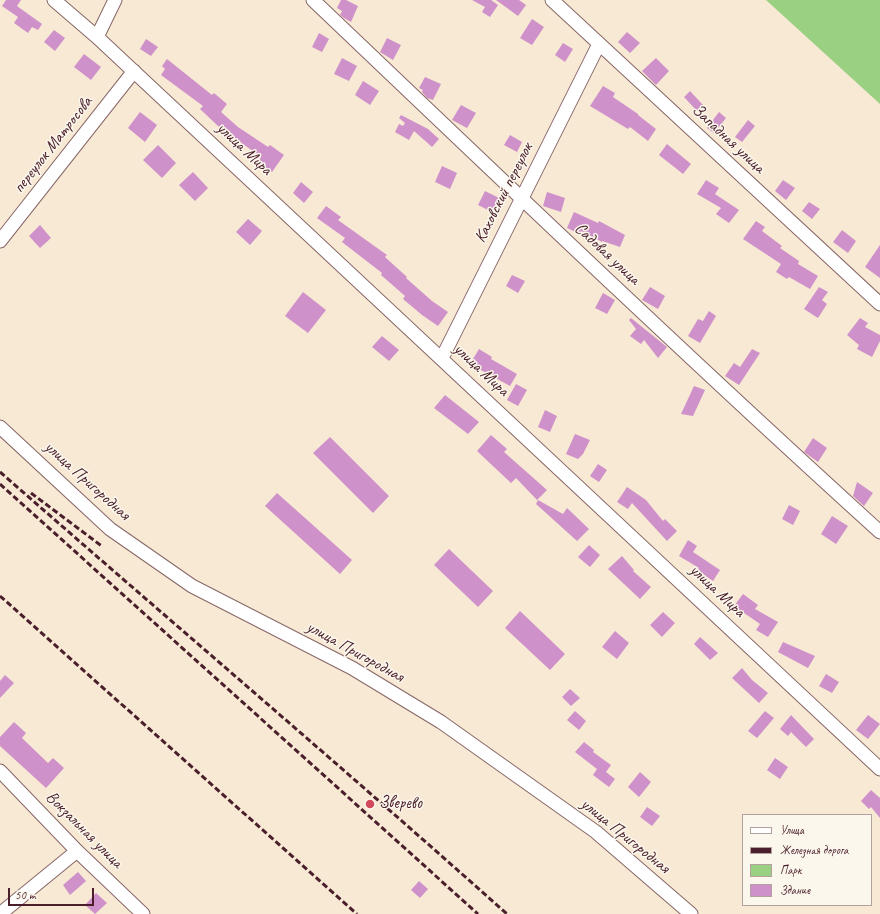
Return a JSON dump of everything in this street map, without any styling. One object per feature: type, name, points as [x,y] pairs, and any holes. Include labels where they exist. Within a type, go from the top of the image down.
[{"type":"street","name":"улица Мира","points":[[54,0],[134,71],[880,769]]},
{"type":"street","points":[[97,37],[115,0]]},
{"type":"street","name":"Садовая улица","points":[[313,0],[522,199],[797,457],[880,532]]},
{"type":"street","name":"Западная улица","points":[[552,0],[880,304]]},
{"type":"street","name":"Каховский переулок","points":[[442,358],[599,44]]},
{"type":"street","name":"переулок Матросова","points":[[0,241],[134,71]]},
{"type":"street","name":"улица Пригородная","points":[[0,427],[110,529],[192,586],[352,668],[441,722],[596,832],[691,914]]},
{"type":"street","name":"Вокзальная улица","points":[[0,771],[77,851],[143,914]]},
{"type":"street","points":[[0,914],[77,851]]},
{"type":"green space","points":[[766,0],[880,0],[880,104]]},
{"type":"building","points":[[6,0],[21,0],[17,6],[42,24],[38,30],[32,27],[28,33],[14,23],[18,17],[2,6]]},
{"type":"building","points":[[341,0],[346,0],[358,6],[351,22],[340,15],[342,11],[337,8]]},
{"type":"building","points":[[472,0],[491,0],[498,5],[490,17],[482,12],[485,7]]},
{"type":"building","points":[[496,0],[519,0],[526,5],[518,16]]},
{"type":"building","points":[[532,19],[544,27],[532,45],[520,38]]},
{"type":"building","points":[[54,30],[65,38],[55,51],[44,42]]},
{"type":"building","points":[[627,32],[640,43],[630,53],[618,42]]},
{"type":"building","points":[[319,33],[329,39],[322,52],[312,47]]},
{"type":"building","points":[[387,38],[401,45],[393,60],[380,52]]},
{"type":"building","points":[[146,39],[158,47],[151,56],[140,49]]},
{"type":"building","points":[[563,43],[573,49],[565,62],[555,55]]},
{"type":"building","points":[[84,54],[101,67],[91,80],[74,67]]},
{"type":"building","points":[[342,58],[357,66],[349,81],[334,74]]},
{"type":"building","points":[[656,58],[669,71],[656,85],[642,71]]},
{"type":"building","points":[[167,59],[212,95],[214,93],[227,104],[221,112],[238,127],[268,147],[270,145],[284,155],[272,172],[258,162],[261,157],[218,126],[200,109],[203,106],[161,75],[165,69],[162,66]]},
{"type":"building","points":[[425,77],[441,84],[433,100],[427,98],[422,92],[423,90],[419,88]]},
{"type":"building","points":[[363,81],[379,91],[370,105],[355,95]]},
{"type":"building","points":[[603,86],[615,93],[613,97],[638,114],[656,129],[648,141],[630,127],[628,129],[590,106]]},
{"type":"building","points":[[690,91],[703,105],[697,111],[684,97]]},
{"type":"building","points":[[461,105],[476,113],[467,128],[452,120]]},
{"type":"building","points":[[140,112],[157,125],[145,142],[128,128]]},
{"type":"building","points":[[719,112],[726,118],[714,133],[707,128]]},
{"type":"building","points":[[401,115],[428,129],[439,139],[432,147],[414,131],[409,140],[395,132],[399,124],[403,126],[405,123],[399,118]]},
{"type":"building","points":[[748,120],[755,126],[742,142],[735,137]]},
{"type":"building","points":[[510,135],[522,142],[517,152],[504,145]]},
{"type":"building","points":[[667,144],[691,164],[683,174],[659,155]]},
{"type":"building","points":[[158,145],[176,163],[162,178],[143,160]]},
{"type":"building","points":[[442,166],[457,173],[450,189],[435,182]]},
{"type":"building","points":[[193,172],[208,188],[195,201],[179,185]]},
{"type":"building","points":[[706,180],[719,188],[715,194],[739,210],[729,223],[716,214],[721,208],[697,194]]},
{"type":"building","points":[[783,180],[795,188],[786,200],[775,191]]},
{"type":"building","points":[[301,182],[313,192],[304,203],[293,193]]},
{"type":"building","points":[[485,191],[499,198],[492,212],[478,205]]},
{"type":"building","points":[[547,192],[565,198],[561,212],[543,206]]},
{"type":"building","points":[[809,202],[820,209],[812,219],[802,211]]},
{"type":"building","points":[[326,206],[341,217],[338,220],[387,255],[385,257],[407,277],[406,278],[432,301],[448,312],[438,326],[403,299],[405,296],[381,275],[382,273],[342,242],[345,238],[317,218]]},
{"type":"building","points":[[574,212],[598,223],[599,221],[625,235],[620,247],[602,242],[581,231],[580,234],[567,228]]},
{"type":"building","points":[[248,219],[262,231],[250,245],[236,232]]},
{"type":"building","points":[[756,221],[765,227],[762,231],[782,246],[780,248],[799,261],[798,264],[818,276],[810,289],[789,277],[787,279],[776,272],[781,264],[743,239]]},
{"type":"building","points":[[40,225],[51,238],[40,248],[29,236]]},
{"type":"building","points":[[842,230],[856,241],[848,253],[833,242]]},
{"type":"building","points":[[880,245],[880,278],[865,267]]},
{"type":"building","points":[[512,275],[525,281],[518,293],[506,286]]},
{"type":"building","points":[[650,287],[665,296],[658,309],[642,300]]},
{"type":"building","points":[[819,287],[828,292],[822,300],[827,304],[818,318],[804,309]]},
{"type":"building","points":[[303,292],[326,310],[308,333],[285,316]]},
{"type":"building","points":[[603,293],[615,300],[607,314],[595,308]]},
{"type":"building","points":[[709,311],[716,316],[700,343],[688,336],[698,319],[703,321]]},
{"type":"building","points":[[631,318],[667,347],[658,358],[644,340],[641,344],[630,336],[636,329],[629,320]]},
{"type":"building","points":[[860,318],[868,323],[865,327],[880,335],[880,341],[872,357],[857,349],[859,345],[847,335]]},
{"type":"building","points":[[382,336],[399,350],[389,361],[372,347]]},
{"type":"building","points":[[479,349],[492,357],[491,359],[517,374],[510,386],[470,364]]},
{"type":"building","points":[[752,349],[760,353],[739,385],[725,376],[734,363],[740,367]]},
{"type":"building","points":[[516,384],[527,390],[518,406],[507,400]]},
{"type":"building","points":[[694,386],[705,390],[693,416],[681,414]]},
{"type":"building","points":[[445,395],[479,422],[468,434],[434,408]]},
{"type":"building","points":[[545,410],[557,416],[550,432],[538,427]]},
{"type":"building","points":[[575,434],[590,440],[583,454],[578,459],[566,454]]},
{"type":"building","points":[[491,435],[507,449],[504,452],[547,490],[537,500],[516,478],[511,483],[477,451]]},
{"type":"building","points":[[330,437],[389,496],[373,513],[313,453]]},
{"type":"building","points":[[813,438],[827,448],[818,462],[804,452]]},
{"type":"building","points":[[598,464],[607,470],[599,482],[590,476]]},
{"type":"building","points":[[857,482],[873,493],[864,506],[853,496]]},
{"type":"building","points":[[627,487],[646,500],[663,521],[665,519],[677,531],[667,541],[632,503],[628,509],[617,502]]},
{"type":"building","points":[[277,493],[352,560],[340,574],[265,506]]},
{"type":"building","points":[[538,500],[563,514],[567,508],[589,529],[577,541],[536,504]]},
{"type":"building","points":[[789,505],[800,511],[793,525],[782,519]]},
{"type":"building","points":[[832,516],[848,526],[836,544],[821,534]]},
{"type":"building","points":[[688,540],[697,546],[693,552],[720,570],[713,581],[697,570],[699,568],[679,556]]},
{"type":"building","points":[[589,545],[600,555],[590,567],[578,557]]},
{"type":"building","points":[[449,549],[493,591],[478,607],[434,565]]},
{"type":"building","points":[[622,556],[634,570],[633,571],[651,587],[640,599],[608,569]]},
{"type":"building","points":[[743,594],[758,605],[755,609],[778,622],[768,637],[756,630],[760,624],[734,606]]},
{"type":"building","points":[[520,611],[565,654],[550,670],[505,628]]},
{"type":"building","points":[[663,612],[675,623],[662,637],[650,625]]},
{"type":"building","points":[[615,631],[629,643],[617,659],[602,647]]},
{"type":"building","points":[[700,637],[718,653],[710,660],[694,644]]},
{"type":"building","points":[[783,642],[815,656],[808,668],[778,652]]},
{"type":"building","points":[[742,668],[752,680],[768,693],[759,703],[732,678]]},
{"type":"building","points":[[826,674],[839,682],[832,693],[819,686]]},
{"type":"building","points":[[5,675],[14,683],[0,698],[0,681]]},
{"type":"building","points":[[570,689],[580,698],[571,706],[562,697]]},
{"type":"building","points":[[575,711],[586,721],[579,730],[567,720]]},
{"type":"building","points":[[765,711],[774,718],[757,738],[748,731]]},
{"type":"building","points":[[791,715],[814,739],[806,747],[791,732],[788,736],[780,729]]},
{"type":"building","points":[[868,715],[880,724],[868,739],[856,730]]},
{"type":"building","points":[[14,722],[26,733],[22,738],[48,763],[53,758],[64,768],[46,788],[0,746],[0,737]]},
{"type":"building","points":[[584,742],[594,750],[593,752],[611,765],[606,772],[615,779],[609,787],[593,775],[597,769],[575,752]]},
{"type":"building","points":[[775,758],[788,767],[780,779],[767,770]]},
{"type":"building","points":[[640,772],[651,782],[639,797],[628,787]]},
{"type":"building","points":[[871,790],[880,798],[880,818],[871,807],[869,809],[861,801]]},
{"type":"building","points":[[647,807],[660,816],[652,826],[640,817]]},
{"type":"building","points":[[78,872],[86,881],[70,895],[63,885]]},
{"type":"building","points":[[419,881],[428,889],[420,898],[411,890]]},
{"type":"building","points":[[96,893],[107,903],[95,914],[85,905]]},
{"type":"railway","points":[[0,472],[507,914]]},
{"type":"railway","points":[[0,484],[478,914]]},
{"type":"railway","points":[[31,493],[103,547]]},
{"type":"railway","points":[[0,596],[357,914]]},
{"type":"place","name":"Зверево","points":[[370,804]]}]
